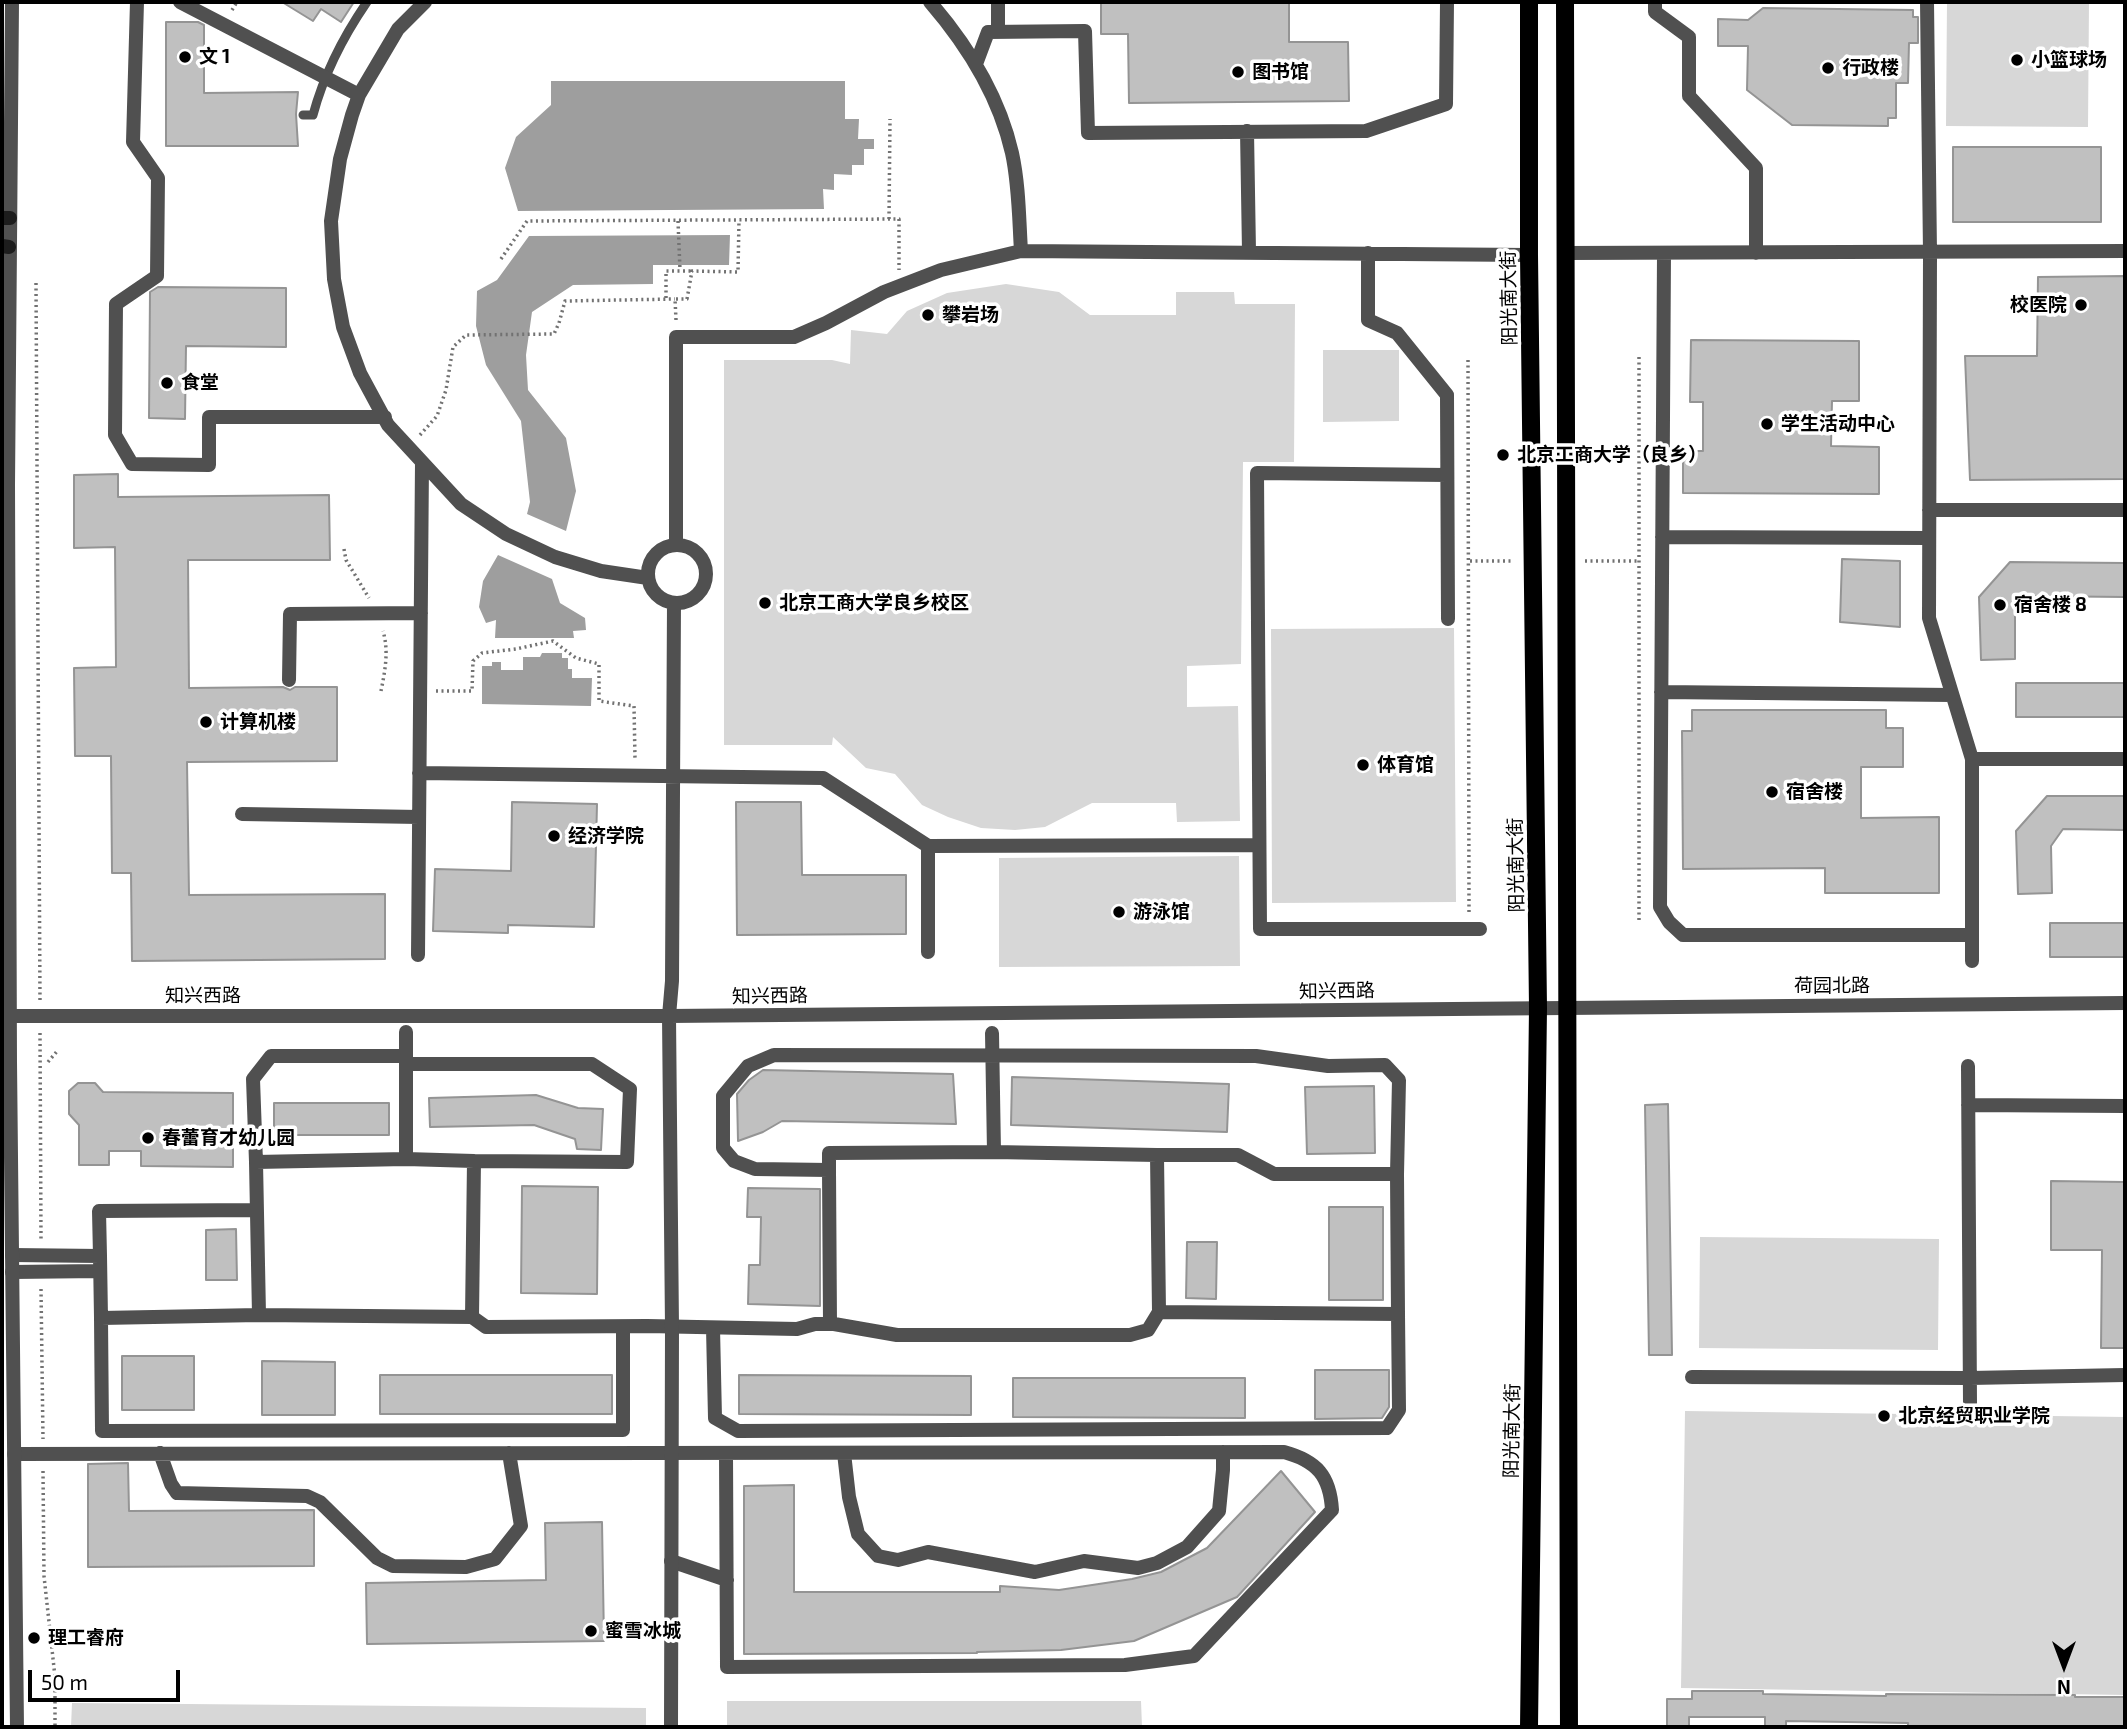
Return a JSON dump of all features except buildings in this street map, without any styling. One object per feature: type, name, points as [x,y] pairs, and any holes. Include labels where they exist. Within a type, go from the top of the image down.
[{"type":"main road","name":"阳光南大街","points":[[1529,2],[1529,255],[1538,1008],[1529,1727]]},
{"type":"main road","points":[[1565,2],[1569,1727]]},
{"type":"street","points":[[12,2],[6,218],[6,1016],[18,1727]]},
{"type":"street","points":[[137,2],[133,142],[158,178],[157,276],[116,304],[115,435],[132,464],[209,465],[209,417],[385,417]]},
{"type":"street","points":[[180,2],[359,95]]},
{"type":"street","points":[[425,2],[398,29],[359,95],[340,159],[331,220],[334,279],[343,327],[360,373],[388,425],[461,504],[506,534],[555,557],[589,568],[648,578]]},
{"type":"street","points":[[930,2],[949,24],[976,64],[1000,112],[1012,154],[1021,251]]},
{"type":"street","points":[[998,2],[998,32]]},
{"type":"street","points":[[976,64],[988,32],[1085,31],[1088,133],[1366,131],[1446,104],[1447,2]]},
{"type":"street","points":[[1656,2],[1656,12],[1689,37],[1689,96],[1756,168],[1756,253]]},
{"type":"street","points":[[1927,2],[1930,253],[1929,618],[1972,759],[1972,961]]},
{"type":"street","points":[[1247,131],[1249,252]]},
{"type":"street","points":[[676,545],[676,337],[794,337],[884,292],[941,270],[1021,251],[1529,255]]},
{"type":"street","points":[[1566,253],[2125,251]]},
{"type":"street","points":[[1368,253],[1368,320],[1397,333],[1447,395],[1448,619]]},
{"type":"street","points":[[1664,254],[1660,907],[1669,922],[1684,934],[1972,934]]},
{"type":"street","points":[[418,955],[422,462]]},
{"type":"street","points":[[1447,475],[1257,473],[1260,929],[1474,929]]},
{"type":"street","points":[[1930,510],[2125,510]]},
{"type":"street","points":[[1662,537],[1929,538]]},
{"type":"street","points":[[676,545],[694,550],[705,565],[705,584],[700,593],[683,603],[674,603],[656,595],[648,578],[652,559],[666,547],[676,545]]},
{"type":"street","points":[[671,1727],[672,1328],[669,1016],[672,981],[674,603]]},
{"type":"street","points":[[289,680],[290,614],[421,613]]},
{"type":"street","points":[[1661,692],[1952,695]]},
{"type":"street","points":[[1972,759],[2125,759]]},
{"type":"street","points":[[419,772],[823,778],[928,846],[1259,845]]},
{"type":"street","points":[[242,814],[419,817]]},
{"type":"street","points":[[928,846],[928,953]]},
{"type":"street","name":"荷园北路","points":[[1538,1008],[2125,1003]]},
{"type":"street","name":"知兴西路","points":[[6,1016],[669,1016],[1538,1008]]},
{"type":"street","points":[[406,1032],[406,1159]]},
{"type":"street","points":[[992,1033],[994,1152]]},
{"type":"street","points":[[713,1328],[715,1418],[738,1431],[1387,1428],[1399,1410],[1399,1080],[1385,1065],[1328,1066],[1256,1056],[774,1055],[748,1066],[723,1096],[723,1148],[734,1161],[755,1169],[829,1170]]},
{"type":"street","points":[[256,1162],[406,1159],[627,1162],[630,1089],[592,1064],[271,1056],[253,1079],[259,1315]]},
{"type":"street","points":[[1968,1066],[1970,1403]]},
{"type":"street","points":[[1968,1105],[2125,1106]]},
{"type":"street","points":[[830,1324],[829,1153],[1238,1155],[1274,1174],[1397,1174]]},
{"type":"street","points":[[101,1318],[259,1315],[472,1317],[486,1327],[797,1329],[830,1324],[897,1335],[1130,1335],[1148,1330],[1159,1312],[1157,1155]]},
{"type":"street","points":[[472,1317],[474,1161]]},
{"type":"street","points":[[257,1210],[99,1210],[102,1431],[623,1430],[623,1326]]},
{"type":"street","points":[[12,1255],[100,1255]]},
{"type":"street","points":[[12,1272],[100,1271]]},
{"type":"street","points":[[1159,1312],[1398,1314]]},
{"type":"street","points":[[1692,1377],[1970,1378],[2125,1375]]},
{"type":"street","points":[[844,1453],[849,1497],[858,1534],[878,1556],[898,1560],[928,1552],[1035,1572],[1084,1561],[1138,1568],[1157,1563],[1187,1547],[1219,1511],[1223,1452]]},
{"type":"street","points":[[13,1454],[1284,1452],[1302,1457],[1316,1468],[1331,1489],[1332,1510],[1194,1656],[1125,1665],[727,1667],[726,1453]]},
{"type":"street","points":[[160,1453],[177,1493],[307,1496],[320,1502],[377,1558],[393,1566],[466,1567],[495,1559],[521,1526],[509,1453]]},
{"type":"street","points":[[671,1561],[727,1580]]},
{"type":"lane","points":[[303,115],[313,115],[319,92],[337,50],[367,2]]},
{"type":"path","points":[[889,219],[890,119]]},
{"type":"path","points":[[501,259],[527,221],[899,219],[899,286]]},
{"type":"path","points":[[666,299],[666,271],[680,268],[692,271],[738,272],[739,220]]},
{"type":"path","points":[[678,221],[680,268]]},
{"type":"path","points":[[409,447],[438,416],[446,390],[453,347],[466,335],[554,334],[565,301],[687,299],[692,271]]},
{"type":"path","points":[[675,299],[676,337]]},
{"type":"path","points":[[1639,357],[1639,922]]},
{"type":"path","points":[[1468,360],[1474,929]]},
{"type":"path","points":[[420,691],[472,691],[473,661],[482,653],[553,641],[576,658],[599,664],[599,701],[634,706],[635,776]]},
{"type":"path","points":[[48,1062],[58,1050]]},
{"type":"shaded area","name":"小篮球场","points":[[1947,2],[2089,2],[2088,127],[1946,126]]},
{"type":"shaded area","points":[[551,81],[845,81],[845,119],[859,119],[858,139],[874,139],[874,149],[864,149],[864,165],[852,165],[852,175],[834,174],[834,190],[823,189],[824,209],[518,211],[505,168],[516,137],[551,105]]},
{"type":"shaded area","points":[[730,235],[729,265],[653,265],[653,284],[573,285],[532,312],[526,355],[528,390],[566,438],[576,491],[566,531],[527,514],[530,502],[521,421],[486,365],[476,326],[477,291],[497,280],[529,236]]},
{"type":"shaded area","points":[[1006,284],[1059,292],[1090,315],[1176,315],[1176,292],[1234,292],[1235,304],[1295,304],[1294,462],[1243,462],[1241,664],[1187,666],[1187,707],[1238,706],[1240,821],[1177,822],[1176,803],[1092,803],[1045,827],[1015,830],[981,828],[922,805],[895,774],[866,768],[833,737],[832,745],[724,745],[724,360],[832,360],[850,364],[851,330],[887,334],[907,311],[947,293]]},
{"type":"shaded area","points":[[1323,350],[1399,350],[1399,421],[1323,422]]},
{"type":"shaded area","points":[[498,555],[552,579],[560,603],[585,618],[586,630],[573,631],[574,638],[495,638],[496,620],[486,623],[479,607],[483,581]]},
{"type":"shaded area","name":"体育馆","points":[[1454,628],[1456,902],[1272,903],[1271,629]]},
{"type":"shaded area","points":[[542,653],[562,653],[562,658],[568,658],[568,669],[572,669],[572,678],[592,678],[591,706],[482,704],[482,666],[501,662],[501,670],[523,670],[523,657],[540,657]]},
{"type":"shaded area","name":"游泳馆","points":[[1239,856],[1240,966],[999,967],[999,858]]},
{"type":"shaded area","points":[[1700,1237],[1939,1239],[1938,1350],[1699,1348]]},
{"type":"shaded area","points":[[1685,1411],[2125,1417],[2125,1695],[1681,1688]]},
{"type":"shaded area","points":[[727,1701],[1141,1701],[1142,1727],[727,1727]]},
{"type":"shaded area","points":[[72,1703],[646,1708],[646,1727],[71,1727]]},
{"type":"place","name":"文 1","points":[[185,57]]},
{"type":"place","name":"小篮球场","points":[[2017,60]]},
{"type":"place","name":"行政楼","points":[[1828,68]]},
{"type":"place","name":"图书馆","points":[[1238,72]]},
{"type":"place","name":"校医院","points":[[2081,305]]},
{"type":"place","name":"攀岩场","points":[[928,315]]},
{"type":"place","name":"食堂","points":[[167,383]]},
{"type":"place","name":"学生活动中心","points":[[1767,424]]},
{"type":"place","name":"北京工商大学（良乡）","points":[[1503,455]]},
{"type":"place","name":"北京工商大学良乡校区","points":[[765,603]]},
{"type":"place","name":"宿舍楼 8","points":[[2000,605]]},
{"type":"place","name":"计算机楼","points":[[206,722]]},
{"type":"place","name":"体育馆","points":[[1363,765]]},
{"type":"place","name":"宿舍楼","points":[[1772,792]]},
{"type":"place","name":"经济学院","points":[[554,836]]},
{"type":"place","name":"游泳馆","points":[[1119,912]]},
{"type":"place","name":"春蕾育才幼儿园","points":[[148,1138]]},
{"type":"place","name":"北京经贸职业学院","points":[[1884,1416]]},
{"type":"place","name":"蜜雪冰城","points":[[591,1631]]},
{"type":"place","name":"理工睿府","points":[[34,1638]]}]
